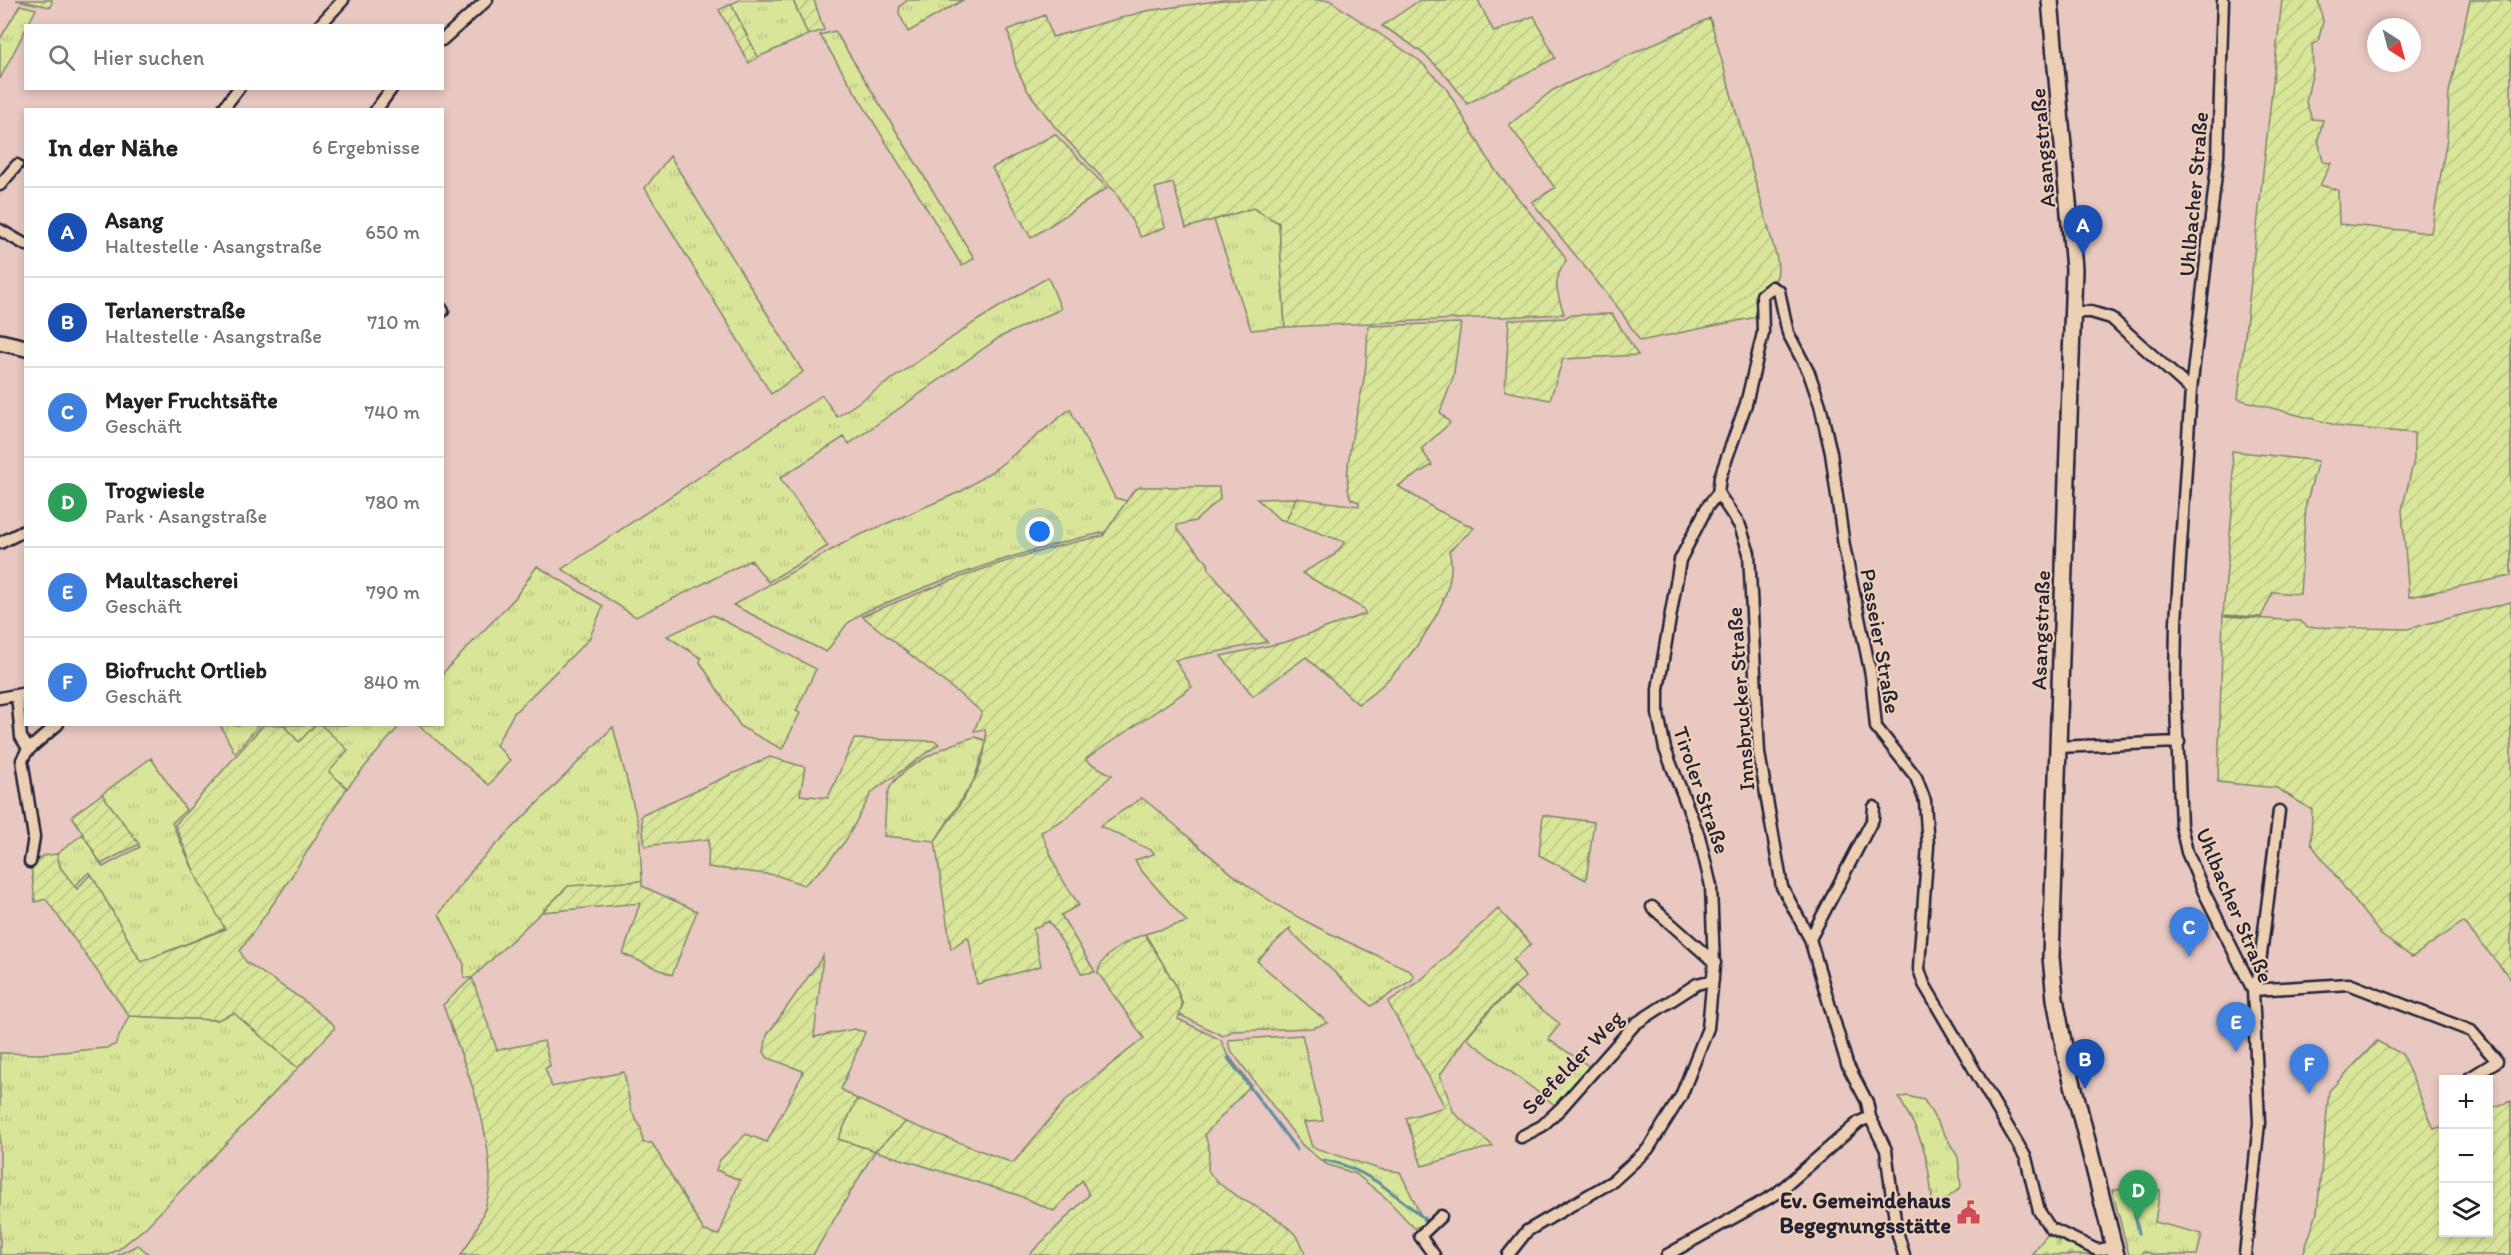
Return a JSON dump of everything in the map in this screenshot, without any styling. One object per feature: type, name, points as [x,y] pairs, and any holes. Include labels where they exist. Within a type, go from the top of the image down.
[{"type":"street","points":[[321,24],[343,0]]},
{"type":"street","points":[[444,38],[487,0]]},
{"type":"street","name":"Asangstraße","points":[[2050,0],[2073,240],[2074,312],[2051,957],[2054,993],[2074,1093],[2116,1251]]},
{"type":"street","name":"Uhlbacher Straße","points":[[2223,0],[2218,158],[2191,390],[2176,622],[2175,683],[2181,826],[2187,852],[2253,990],[2259,1123],[2245,1255]]},
{"type":"street","points":[[224,108],[237,90]]},
{"type":"street","points":[[377,108],[391,90]]},
{"type":"street","points":[[0,185],[17,165]]},
{"type":"street","points":[[0,230],[24,244]]},
{"type":"street","name":"Passeier Straße","points":[[1680,560],[1707,507],[1718,493],[1720,477],[1738,430],[1757,361],[1763,329],[1762,295],[1774,287],[1779,291],[1789,336],[1809,373],[1820,405],[1831,453],[1844,546],[1871,675],[1876,727],[1916,777],[1926,801],[1928,846],[1919,969],[1923,984],[2026,1158],[2033,1178],[2039,1211],[2050,1228],[2097,1250],[2116,1251]]},
{"type":"street","points":[[2074,312],[2091,312],[2111,318],[2191,390]]},
{"type":"street","points":[[0,342],[24,348]]},
{"type":"street","name":"Innsbrucker Straße","points":[[1718,493],[1740,526],[1749,553],[1759,753],[1782,887],[1810,939],[1847,1064],[1867,1102],[1870,1117],[1886,1150],[1896,1228],[1904,1255]]},
{"type":"street","points":[[0,543],[24,531]]},
{"type":"street","name":"Tiroler Straße","points":[[1508,1255],[1523,1236],[1537,1224],[1598,1191],[1626,1171],[1657,1137],[1681,1096],[1708,1028],[1714,963],[1713,909],[1708,870],[1699,836],[1665,749],[1658,714],[1663,650],[1680,560]]},
{"type":"street","points":[[0,698],[21,694],[21,737],[29,750]]},
{"type":"street","points":[[30,862],[34,848],[34,831],[22,766],[24,756],[29,750],[56,726]]},
{"type":"street","points":[[2058,747],[2179,742]]},
{"type":"street","points":[[1810,939],[1873,819],[1874,807]]},
{"type":"street","points":[[2279,811],[2258,979],[2253,990],[2349,984],[2471,1031],[2497,1061],[2476,1075]]},
{"type":"street","points":[[1652,907],[1714,963]]},
{"type":"street","name":"Seefelder Weg","points":[[1521,1137],[1542,1126],[1561,1108],[1635,1024],[1697,984],[1713,980]]},
{"type":"street","points":[[1667,1255],[1776,1194],[1858,1122],[1870,1117]]},
{"type":"street","points":[[1434,1255],[1420,1236],[1441,1216]]},
{"type":"green space","points":[[16,0],[52,0],[51,7]]},
{"type":"green space","points":[[740,0],[793,0],[808,35],[758,57],[731,4]]},
{"type":"green space","points":[[793,0],[814,0],[824,30],[808,35]]},
{"type":"green space","points":[[908,0],[963,0],[908,32],[899,13],[900,6]]},
{"type":"green space","points":[[1223,0],[1329,0],[1420,61],[1446,88],[1493,167],[1564,255],[1566,261],[1558,275],[1557,287],[1564,314],[1285,327],[1279,223],[1253,208],[1186,228],[1173,183],[1155,188],[1165,227],[1141,237],[1116,193],[1055,127],[1028,91],[1016,67],[1008,30],[1045,15],[1052,37],[1146,11]]},
{"type":"green space","points":[[1420,0],[1478,0],[1494,32],[1534,16],[1555,58],[1467,104],[1449,79],[1430,59],[1382,26]]},
{"type":"green space","points":[[2282,0],[2318,0],[2323,21],[2318,42],[2312,44],[2313,70],[2306,102],[2312,119],[2323,120],[2318,139],[2323,162],[2331,163],[2320,185],[2338,190],[2339,224],[2431,233],[2447,138],[2449,92],[2470,0],[2511,0],[2511,576],[2409,597],[2402,510],[2414,460],[2414,433],[2343,427],[2238,399]]},
{"type":"green space","points":[[731,4],[758,57],[749,63],[719,10]]},
{"type":"green space","points":[[20,5],[36,9],[28,24],[24,24],[24,32],[0,79],[0,39]]},
{"type":"green space","points":[[1710,18],[1777,259],[1777,276],[1766,286],[1761,316],[1640,341],[1620,310],[1532,202],[1555,188],[1509,125],[1553,90]]},
{"type":"green space","points":[[835,31],[974,258],[962,266],[820,35]]},
{"type":"green space","points":[[1055,134],[1107,188],[1031,238],[992,168]]},
{"type":"green space","points":[[670,156],[803,372],[771,394],[645,188]]},
{"type":"green space","points":[[1253,208],[1279,223],[1285,327],[1251,330],[1214,220]]},
{"type":"green space","points":[[1048,277],[1061,309],[1000,337],[849,444],[844,437],[780,478],[828,546],[768,582],[751,560],[636,617],[562,569],[822,395],[837,417],[978,320]]},
{"type":"green space","points":[[1612,314],[1638,355],[1563,359],[1550,400],[1505,391],[1509,320]]},
{"type":"green space","points":[[1461,323],[1453,378],[1440,412],[1450,423],[1421,449],[1432,465],[1398,486],[1435,509],[1474,528],[1449,551],[1451,570],[1446,592],[1437,614],[1407,658],[1373,693],[1358,704],[1306,657],[1253,696],[1221,656],[1286,642],[1365,614],[1364,609],[1302,573],[1334,555],[1345,542],[1286,521],[1296,498],[1359,506],[1359,502],[1351,499],[1348,473],[1352,438],[1365,373],[1368,326]]},
{"type":"green space","points":[[1070,409],[1115,498],[1127,501],[1106,532],[1043,547],[982,566],[862,613],[847,624],[826,652],[733,605],[851,539],[962,491],[997,468]]},
{"type":"green space","points":[[2232,451],[2318,461],[2306,504],[2300,594],[2273,592],[2261,617],[2223,615],[2234,489]]},
{"type":"green space","points":[[1140,487],[1219,487],[1220,499],[1195,521],[1177,525],[1177,529],[1208,563],[1209,570],[1267,642],[1175,660],[1192,687],[1087,758],[1086,761],[1112,775],[1066,818],[1041,832],[1060,876],[1079,905],[1061,915],[1095,972],[1082,974],[1049,921],[1033,929],[1041,966],[977,984],[969,939],[967,937],[951,949],[935,841],[970,788],[983,758],[986,743],[985,729],[974,731],[982,712],[862,616],[1011,560],[1103,536],[1134,490]]},
{"type":"green space","points":[[1296,498],[1286,521],[1279,519],[1257,499]]},
{"type":"green space","points":[[537,566],[603,606],[589,639],[514,713],[496,745],[510,760],[489,785],[419,726],[444,726],[444,672],[515,598]]},
{"type":"green space","points":[[2511,602],[2511,979],[2463,922],[2412,957],[2381,935],[2311,844],[2312,810],[2277,788],[2218,782],[2223,616],[2300,621],[2308,627],[2407,629]]},
{"type":"green space","points":[[713,615],[816,669],[796,711],[800,713],[782,749],[741,727],[700,662],[701,658],[667,636]]},
{"type":"green space","points":[[221,726],[258,726],[235,753]]},
{"type":"green space","points":[[262,726],[284,726],[299,742],[314,726],[322,726],[348,750],[329,772],[347,788],[284,888],[240,951],[246,962],[299,997],[334,1025],[334,1029],[298,1068],[234,1013],[217,1020],[129,1016],[46,899],[35,902],[31,866],[42,856],[57,854],[60,867],[77,889],[91,874],[141,962],[225,929],[197,878],[175,825]]},
{"type":"green space","points":[[284,726],[314,726],[299,743]]},
{"type":"green space","points":[[321,726],[399,726],[347,788],[328,772]]},
{"type":"green space","points":[[613,727],[639,827],[642,881],[568,887],[472,978],[464,978],[464,964],[439,914],[477,864]]},
{"type":"green space","points":[[975,737],[987,741],[973,782],[935,841],[884,836],[887,795],[894,781],[914,764],[954,744]]},
{"type":"green space","points":[[854,739],[935,741],[939,744],[872,792],[846,840],[824,867],[804,885],[776,875],[708,867],[709,839],[645,846],[641,816],[643,814],[770,757],[805,767],[800,795],[828,798]]},
{"type":"green space","points":[[151,758],[186,810],[172,823],[197,878],[226,928],[141,962],[91,874],[89,872],[74,887],[60,867],[57,854],[83,834],[103,867],[140,847],[102,794]]},
{"type":"green space","points":[[102,794],[139,844],[101,864],[72,816]]},
{"type":"green space","points":[[1142,798],[1251,888],[1308,922],[1409,970],[1414,976],[1412,980],[1371,1006],[1289,930],[1291,927],[1257,961],[1328,1023],[1312,1028],[1232,1031],[1223,1036],[1178,1014],[1183,1005],[1175,984],[1145,934],[1187,922],[1140,869],[1135,860],[1154,854],[1153,851],[1100,826]]},
{"type":"green space","points":[[1543,815],[1594,822],[1586,880],[1539,855]]},
{"type":"green space","points":[[642,881],[642,886],[697,911],[672,975],[623,954],[640,903],[542,912],[568,886]]},
{"type":"green space","points":[[1498,909],[1531,944],[1513,960],[1525,977],[1491,1008],[1466,1037],[1440,1075],[1454,1113],[1493,1146],[1422,1166],[1406,1118],[1445,1107],[1388,1002],[1422,979]]},
{"type":"green space","points":[[1145,934],[1175,984],[1182,1005],[1178,1019],[1221,1040],[1226,1052],[1251,1085],[1205,1134],[1209,1149],[1208,1170],[1217,1182],[1230,1192],[1290,1229],[1300,1241],[1305,1255],[1029,1255],[1089,1195],[1082,1180],[1054,1211],[1018,1195],[875,1151],[906,1122],[1013,1163],[1066,1100],[1144,1038],[1098,973],[1109,955],[1124,944]]},
{"type":"green space","points":[[823,956],[814,1037],[854,1029],[865,1032],[841,1089],[857,1099],[838,1139],[875,1151],[813,1255],[461,1255],[477,1228],[488,1198],[489,1156],[474,1090],[443,1005],[472,978],[497,1050],[544,1041],[550,1066],[545,1068],[552,1087],[624,1072],[631,1110],[641,1128],[643,1143],[652,1143],[704,1231],[719,1235],[740,1180],[716,1170],[720,1160],[746,1134],[767,1142],[802,1075],[803,1071],[768,1058],[764,1052],[767,1035]]},
{"type":"green space","points":[[1515,988],[1560,1024],[1548,1039],[1590,1067],[1555,1105],[1466,1038],[1491,1009]]},
{"type":"green space","points":[[234,1013],[298,1068],[146,1227],[108,1255],[0,1255],[0,1053],[40,1054],[106,1048],[115,1045],[129,1016],[217,1020]]},
{"type":"green space","points":[[1302,1035],[1323,1121],[1304,1122],[1312,1147],[1379,1169],[1400,1172],[1425,1224],[1414,1228],[1387,1199],[1356,1174],[1326,1164],[1303,1146],[1230,1049],[1228,1040]]},
{"type":"green space","points":[[2377,1041],[2402,1054],[2434,1129],[2439,1127],[2439,1237],[2493,1237],[2493,1108],[2511,1101],[2511,1255],[2303,1255],[2317,1213],[2329,1091]]},
{"type":"green space","points":[[1906,1096],[1924,1100],[1958,1157],[1961,1187],[1933,1210],[1930,1177],[1924,1151],[1915,1126],[1899,1098]]},
{"type":"green space","points":[[857,1099],[906,1122],[875,1151],[838,1139]]},
{"type":"green space","points":[[2129,1188],[2160,1190],[2155,1222],[2202,1234],[2197,1255],[2155,1255],[2143,1251],[2141,1255],[2129,1255],[2112,1190]]},
{"type":"green space","points":[[2047,1235],[2095,1255],[2031,1255]]},
{"type":"green space","points":[[138,1245],[150,1255],[118,1255]]},
{"type":"waterway","points":[[1228,1058],[1297,1150]]},
{"type":"waterway","points":[[1324,1160],[1367,1176],[1428,1222]]},
{"type":"waterway","points":[[2139,1233],[2133,1207],[2147,1190]]},
{"type":"place","name":"Asang","points":[[2083,255]]},
{"type":"place","name":"Mayer Fruchtsäfte","points":[[2189,957]]},
{"type":"place","name":"Maultascherei","points":[[2236,1052]]},
{"type":"place","name":"Terlanerstraße","points":[[2085,1089]]},
{"type":"place","name":"Biofrucht Ortlieb","points":[[2309,1094]]},
{"type":"place","name":"Ev. Gemeindehaus Begegnungsstätte","points":[[1969,1213]]},
{"type":"place","name":"Trogwiesle","points":[[2138,1220]]}]
